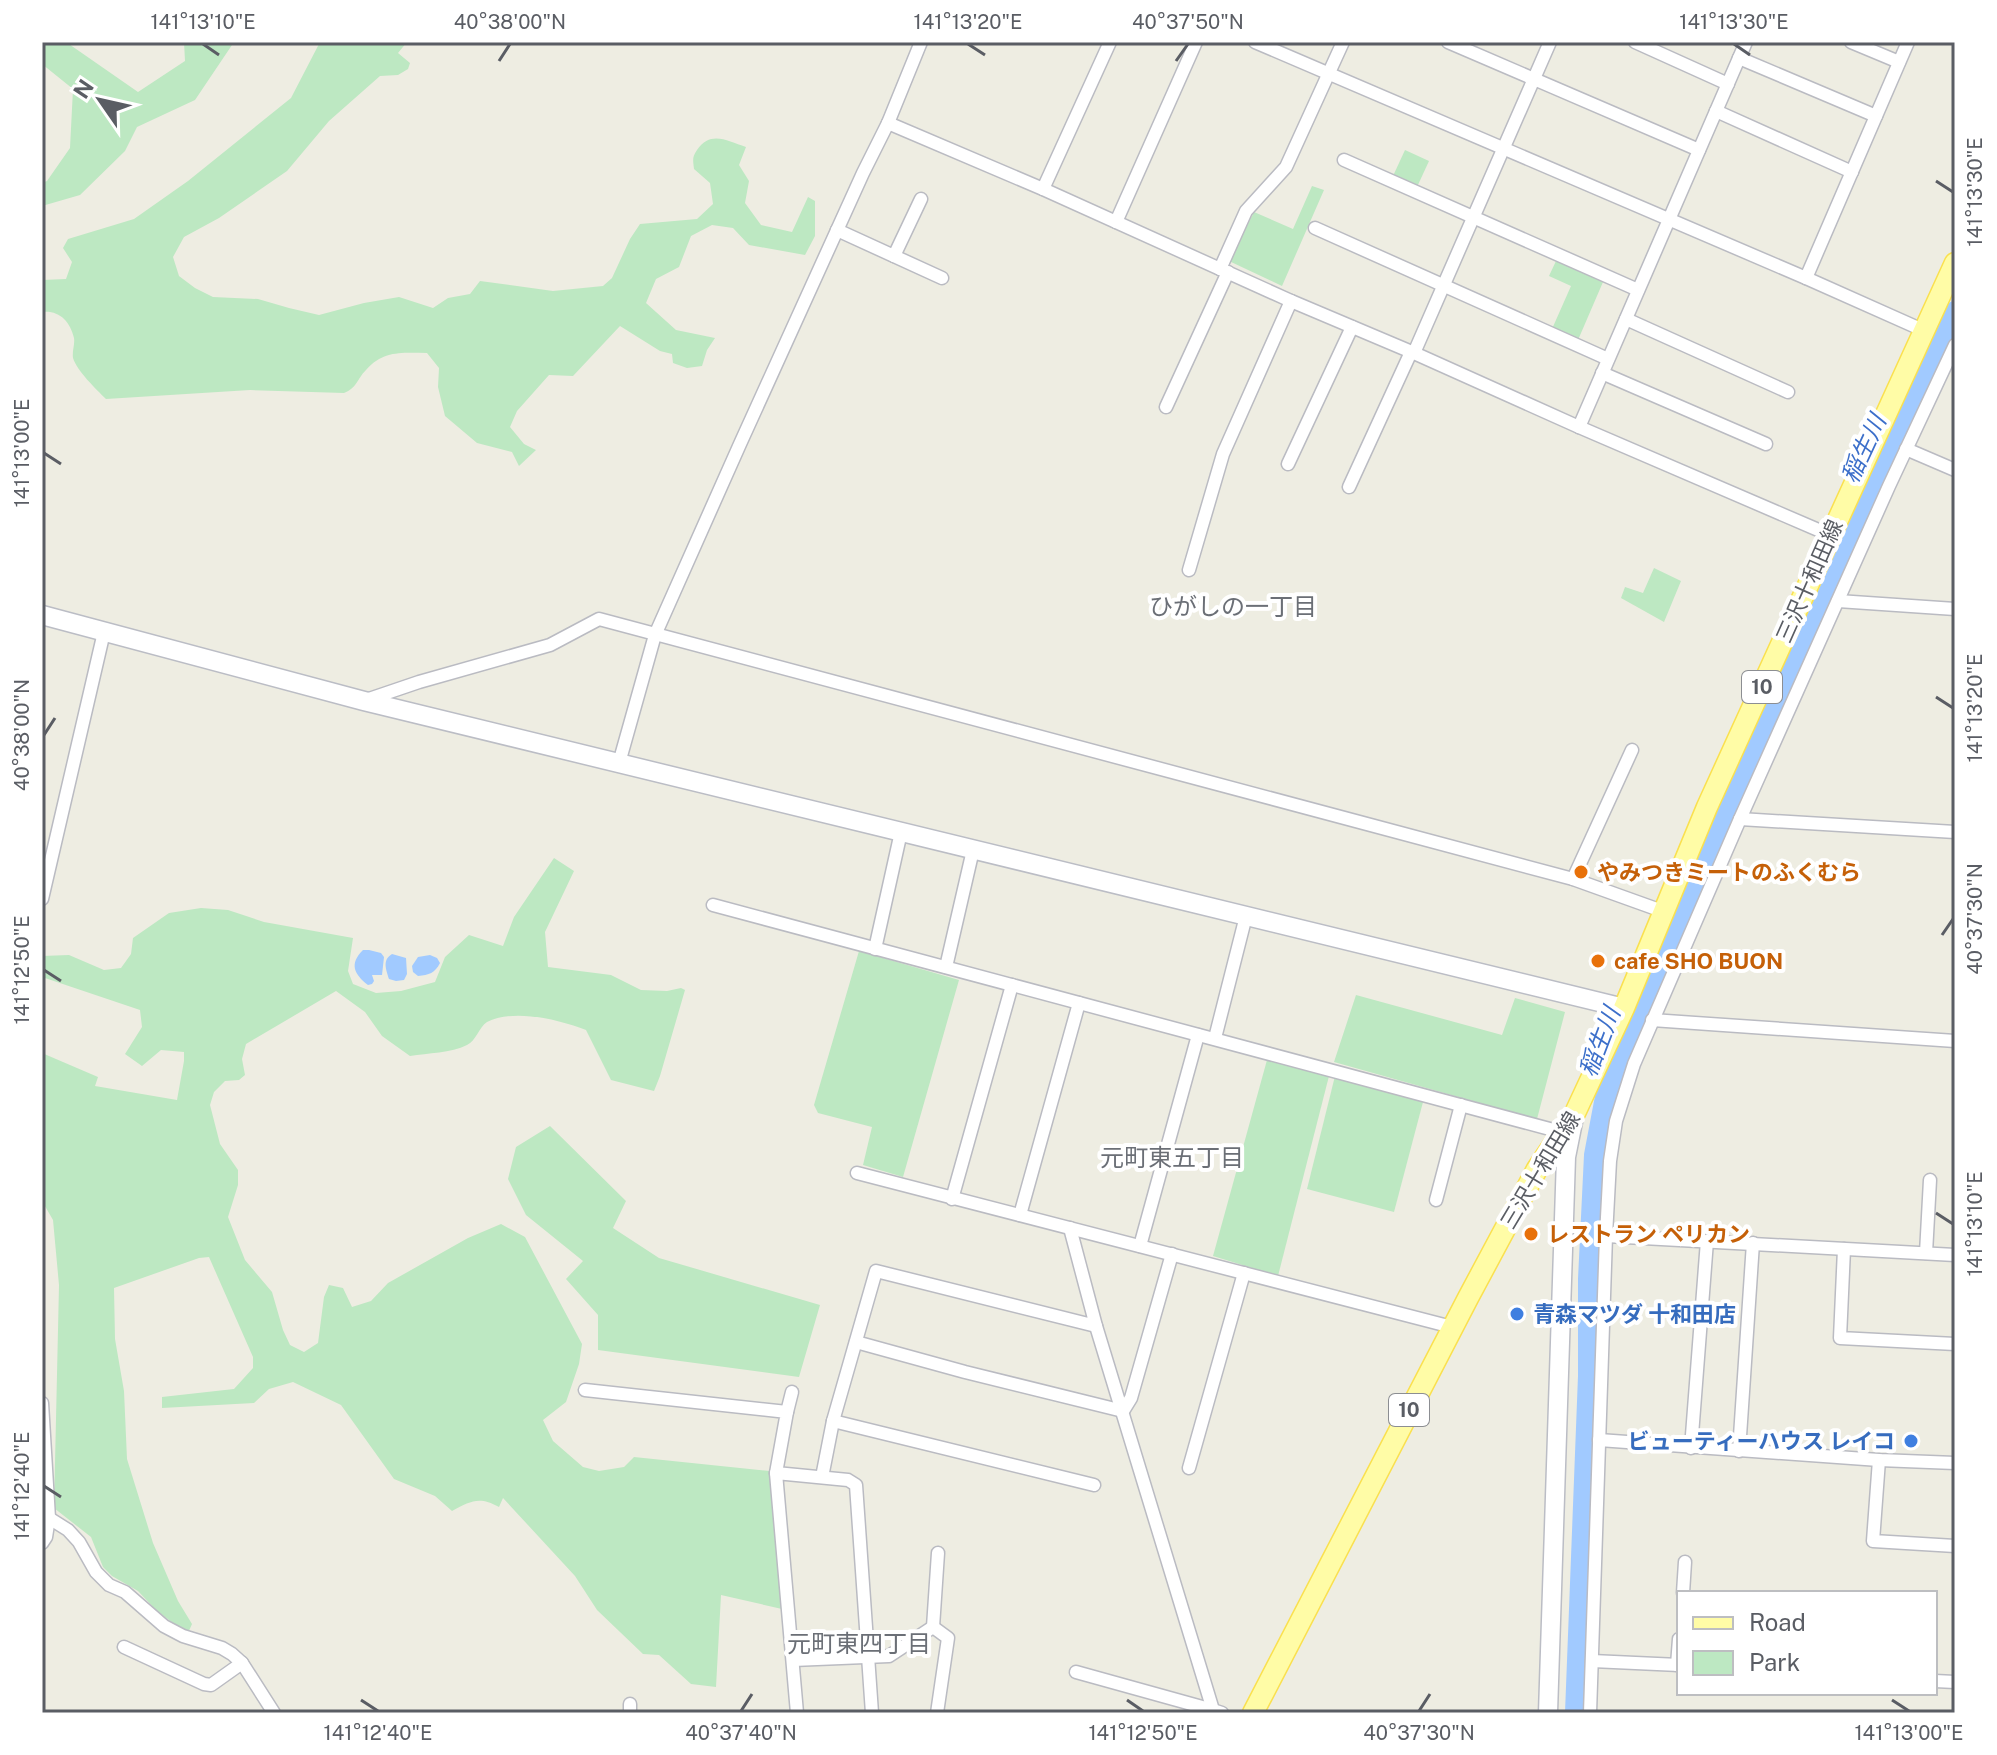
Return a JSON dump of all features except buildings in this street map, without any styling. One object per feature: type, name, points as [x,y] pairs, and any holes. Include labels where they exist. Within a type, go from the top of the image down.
[{"type":"main road","name":"三沢十和田線","points":[[1253,1713],[1452,1327],[1537,1169],[1575,1113],[1624,1008],[1707,807],[1955,263]]},
{"type":"street","points":[[619,763],[655,635],[888,123],[921,42]]},
{"type":"street","points":[[1043,189],[1110,42]]},
{"type":"street","points":[[1116,222],[1196,42]]},
{"type":"street","points":[[1255,42],[1925,331]]},
{"type":"street","points":[[1285,55],[1291,42]]},
{"type":"street","points":[[1166,407],[1246,211],[1286,167],[1343,42]]},
{"type":"street","points":[[1448,42],[1699,150]]},
{"type":"street","points":[[1349,487],[1444,286],[1550,42]]},
{"type":"street","points":[[1635,42],[1728,84]]},
{"type":"street","points":[[1579,427],[1746,42]]},
{"type":"street","points":[[1851,42],[1899,62]]},
{"type":"street","points":[[1806,278],[1908,42]]},
{"type":"street","points":[[1739,58],[1876,116]]},
{"type":"street","points":[[1716,111],[1852,172]]},
{"type":"street","points":[[888,123],[1830,535]]},
{"type":"street","points":[[1344,160],[1638,290]]},
{"type":"street","points":[[894,256],[921,199]]},
{"type":"street","points":[[1315,228],[1608,359]]},
{"type":"street","points":[[837,230],[942,278]]},
{"type":"street","points":[[1189,570],[1223,454],[1291,301]]},
{"type":"street","points":[[1626,319],[1788,392]]},
{"type":"street","points":[[1288,464],[1352,327]]},
{"type":"street","points":[[1590,1713],[1606,1236],[1610,1161],[1616,1121],[1652,1020],[1955,345]]},
{"type":"street","points":[[1602,373],[1766,444]]},
{"type":"street","points":[[1906,449],[1955,470]]},
{"type":"street","points":[[1838,601],[1955,609]]},
{"type":"street","points":[[42,615],[364,701],[1624,1008]]},
{"type":"street","points":[[364,701],[550,645],[599,619],[1573,879],[1665,912]]},
{"type":"street","points":[[42,899],[104,632]]},
{"type":"street","points":[[1573,879],[1632,750]]},
{"type":"street","points":[[1740,819],[1955,832]]},
{"type":"street","points":[[875,949],[901,832]]},
{"type":"street","points":[[946,967],[973,850]]},
{"type":"street","points":[[713,905],[1561,1132]]},
{"type":"street","points":[[1215,1038],[1246,916]]},
{"type":"street","points":[[952,1199],[1012,985]]},
{"type":"street","points":[[1020,1215],[1079,1003]]},
{"type":"street","points":[[1652,1020],[1955,1041]]},
{"type":"street","points":[[1140,1246],[1198,1035]]},
{"type":"street","points":[[1436,1200],[1461,1105]]},
{"type":"street","name":"10","points":[[1548,1713],[1566,1157],[1575,1113]]},
{"type":"street","points":[[857,1173],[1452,1327]]},
{"type":"street","points":[[1926,1253],[1930,1180]]},
{"type":"street","points":[[1070,1228],[1096,1326],[1218,1712]]},
{"type":"street","points":[[1606,1236],[1955,1255]]},
{"type":"street","points":[[1691,1448],[1707,1241]]},
{"type":"street","points":[[1739,1451],[1753,1243]]},
{"type":"street","points":[[1844,1249],[1840,1338],[1955,1344]]},
{"type":"street","points":[[1123,1411],[1131,1398],[1172,1254]]},
{"type":"street","points":[[822,1477],[833,1421],[876,1271],[1096,1326]]},
{"type":"street","points":[[1189,1468],[1244,1273]]},
{"type":"street","points":[[856,1342],[1123,1411]]},
{"type":"street","points":[[585,1390],[787,1412]]},
{"type":"street","points":[[792,1392],[776,1473],[797,1713]]},
{"type":"street","points":[[42,1403],[49,1518],[42,1543]]},
{"type":"street","points":[[833,1421],[1094,1485]]},
{"type":"street","points":[[1599,1440],[1955,1463]]},
{"type":"street","points":[[1879,1460],[1873,1541],[1955,1546]]},
{"type":"street","points":[[776,1473],[848,1480],[856,1485],[872,1713]]},
{"type":"street","points":[[49,1518],[68,1530],[79,1542],[96,1572],[109,1585],[125,1592],[164,1626],[183,1636],[222,1648],[242,1663],[274,1713]]},
{"type":"street","points":[[933,1627],[938,1553]]},
{"type":"street","points":[[1683,1591],[1685,1562]]},
{"type":"street","points":[[793,1660],[889,1656],[933,1627]]},
{"type":"street","points":[[933,1627],[948,1638],[937,1713]]},
{"type":"street","points":[[124,1647],[211,1685],[242,1663]]},
{"type":"street","points":[[1592,1661],[1677,1665]]},
{"type":"street","points":[[1076,1672],[1218,1712]]},
{"type":"green space","points":[[42,42],[66,42],[138,92],[185,61],[184,42],[234,42],[195,100],[137,127],[125,151],[80,195],[42,206],[42,183],[47,181],[70,148],[73,89],[42,64]]},
{"type":"green space","points":[[320,42],[407,42],[398,53],[410,63],[408,69],[398,75],[380,76],[329,121],[287,171],[219,218],[184,237],[173,257],[179,276],[213,297],[258,299],[319,315],[399,297],[433,308],[448,298],[470,294],[480,281],[553,291],[603,286],[612,278],[640,224],[697,219],[713,204],[710,183],[694,169],[693,161],[695,152],[702,144],[714,139],[746,147],[739,165],[749,181],[745,203],[761,225],[792,232],[808,197],[815,201],[815,236],[805,255],[749,245],[733,228],[712,225],[691,236],[679,267],[656,279],[646,303],[676,330],[715,338],[702,366],[687,368],[673,363],[672,354],[660,351],[620,326],[573,376],[549,375],[517,411],[510,427],[524,444],[536,450],[519,466],[512,452],[477,443],[445,416],[438,387],[439,368],[427,353],[394,354],[380,359],[366,370],[352,389],[344,393],[250,390],[106,399],[75,363],[70,326],[59,315],[42,312],[42,280],[66,279],[72,262],[63,248],[68,239],[134,219],[188,181],[291,98]]},
{"type":"green space","points":[[1405,150],[1429,161],[1417,187],[1393,176]]},
{"type":"green space","points":[[1312,186],[1324,190],[1282,286],[1229,261],[1254,212],[1293,229]]},
{"type":"green space","points":[[1556,261],[1603,282],[1578,340],[1552,329],[1571,286],[1549,276]]},
{"type":"green space","points":[[1654,568],[1681,581],[1664,622],[1621,598],[1625,587],[1643,593]]},
{"type":"green space","points":[[554,858],[574,871],[545,932],[548,967],[611,975],[641,990],[685,990],[654,1091],[611,1080],[586,1030],[537,1017],[498,1018],[484,1024],[473,1040],[461,1048],[410,1056],[382,1036],[365,1012],[336,991],[246,1044],[242,1059],[245,1075],[239,1080],[225,1081],[214,1092],[210,1105],[220,1144],[238,1170],[238,1185],[228,1217],[245,1260],[272,1292],[290,1345],[304,1352],[318,1343],[324,1297],[329,1285],[343,1288],[352,1307],[371,1301],[388,1283],[468,1238],[501,1224],[525,1237],[582,1344],[579,1364],[566,1402],[543,1420],[553,1441],[583,1467],[599,1471],[624,1467],[634,1457],[770,1471],[782,1609],[721,1595],[716,1687],[691,1684],[659,1655],[643,1654],[597,1610],[575,1576],[503,1498],[499,1507],[475,1501],[452,1511],[435,1496],[394,1479],[341,1405],[293,1382],[269,1389],[254,1403],[162,1408],[162,1397],[234,1389],[253,1368],[253,1357],[209,1257],[114,1288],[115,1339],[124,1391],[127,1459],[153,1543],[178,1601],[192,1624],[188,1633],[156,1610],[138,1591],[112,1576],[103,1567],[91,1537],[54,1508],[59,1285],[53,1220],[42,1201],[42,1053],[98,1077],[95,1086],[177,1100],[184,1052],[161,1050],[142,1066],[125,1054],[142,1027],[140,1010],[42,977],[42,956],[69,955],[104,970],[121,968],[131,954],[133,938],[169,913],[201,908],[228,910],[264,922],[353,938],[348,971],[353,984],[376,993],[401,991],[435,982],[445,957],[469,935],[503,946],[514,917]]},
{"type":"green space","points":[[859,951],[959,980],[903,1177],[863,1165],[872,1127],[818,1113],[814,1105]]},
{"type":"green space","points":[[1356,995],[1502,1035],[1515,998],[1565,1012],[1537,1119],[1334,1062]]},
{"type":"green space","points":[[1267,1060],[1329,1076],[1278,1276],[1213,1256]]},
{"type":"green space","points":[[1335,1076],[1423,1102],[1394,1212],[1307,1189]]},
{"type":"green space","points":[[550,1126],[626,1201],[613,1228],[659,1258],[820,1305],[799,1377],[598,1350],[598,1315],[566,1279],[583,1261],[526,1215],[508,1179],[516,1147]]},
{"type":"water","points":[[363,950],[381,953],[384,957],[382,975],[372,975],[374,981],[368,985],[355,969],[356,960]]},
{"type":"water","points":[[392,954],[406,958],[407,974],[404,980],[389,979],[386,962]]},
{"type":"water","points":[[430,955],[440,963],[431,973],[418,976],[412,966],[418,957]]},
{"type":"waterway","name":"稲生川","points":[[1576,1713],[1589,1376],[1589,1279],[1595,1155],[1605,1102],[1614,1069],[1664,950],[1955,312]]},
{"type":"place","name":"やみつきミートのふくむら","points":[[1581,872]]},
{"type":"place","name":"cafe SHO BUON","points":[[1598,961]]},
{"type":"place","name":"レストラン ペリカン","points":[[1531,1234]]},
{"type":"place","name":"青森マツダ 十和田店","points":[[1517,1314]]},
{"type":"place","name":"ビューティーハウス レイコ","points":[[1911,1441]]},
{"type":"district","name":"ひがしの一丁目","points":[[1233,607]]},
{"type":"district","name":"元町東五丁目","points":[[1172,1158]]},
{"type":"district","name":"元町東四丁目","points":[[859,1644]]}]
